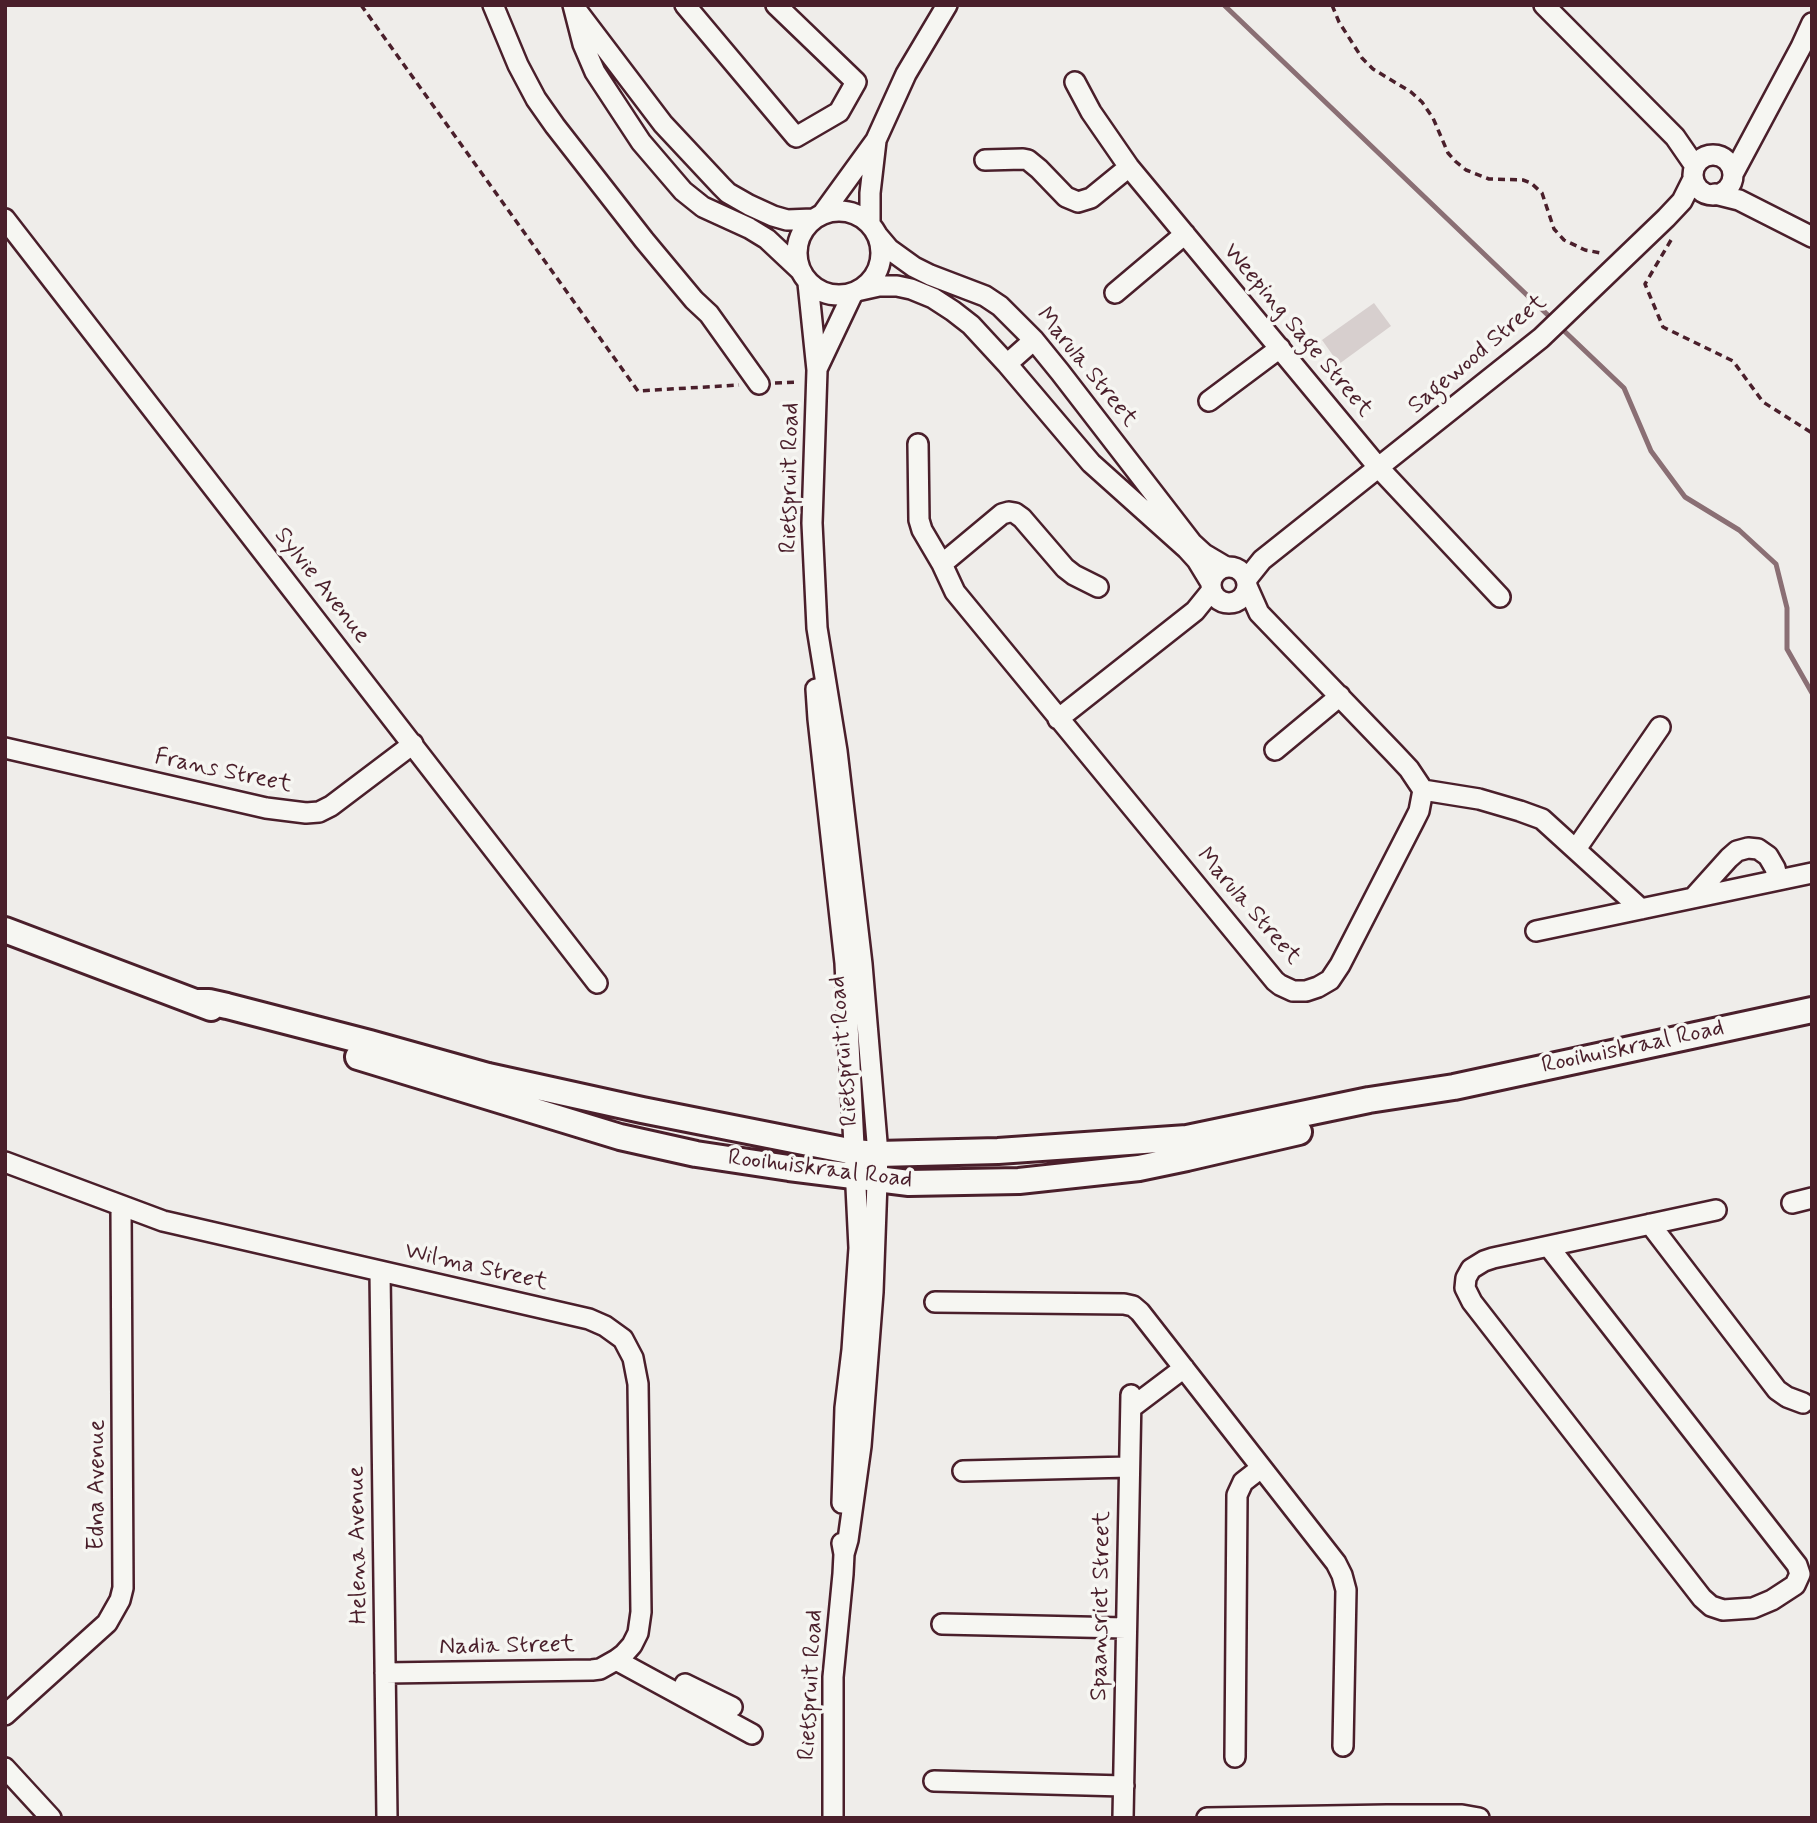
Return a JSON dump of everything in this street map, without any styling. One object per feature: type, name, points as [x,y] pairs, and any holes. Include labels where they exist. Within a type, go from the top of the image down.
[{"type":"main road","name":"Rooihuiskraal Road","points":[[5,930],[198,1002],[209,1002],[271,1017],[501,1079],[642,1110],[866,1166],[998,1151],[1187,1138],[1369,1100],[1454,1087],[1812,1010]]},
{"type":"street","points":[[493,5],[518,65],[536,99],[644,240],[709,314],[759,384]]},
{"type":"street","points":[[573,5],[663,124],[728,193],[773,216],[787,220],[818,216],[831,211],[848,211],[863,218],[874,230]]},
{"type":"street","points":[[573,5],[583,44],[592,65],[641,142],[692,200],[766,239],[814,288],[828,294],[845,295],[879,286],[897,286],[933,298],[953,311],[971,325],[1007,364],[1091,463],[1197,561],[1230,585]]},
{"type":"street","points":[[685,5],[796,137],[839,112],[856,82],[776,5]]},
{"type":"street","points":[[804,276],[797,261],[801,233],[818,216],[876,140],[906,74],[947,5]]},
{"type":"street","points":[[1544,5],[1716,178],[1812,237]]},
{"type":"street","name":"Sagewood Street","points":[[1058,719],[1541,338],[1682,201],[1716,178],[1753,134],[1812,23]]},
{"type":"street","name":"Weeping Sage Street","points":[[1074,82],[1105,134],[1129,167],[1378,467],[1500,597]]},
{"type":"street","points":[[857,291],[868,284],[878,270],[881,253],[874,230],[870,193],[876,140]]},
{"type":"street","points":[[660,165],[684,146]]},
{"type":"street","points":[[985,160],[1028,160],[1066,197],[1078,202],[1091,198],[1129,167]]},
{"type":"street","name":"Sylvie Avenue","points":[[5,219],[597,983]]},
{"type":"street","name":"Marula Street","points":[[874,230],[889,249],[914,267],[985,296],[1000,306],[1034,340],[1192,543],[1409,769],[1423,790],[1419,811],[1330,980],[1307,991],[1293,991],[1275,981],[955,592],[925,537],[919,520],[918,444]]},
{"type":"street","points":[[1115,293],[1185,234]]},
{"type":"street","name":"Rietspruit Road","points":[[804,276],[817,376],[812,523],[817,628],[837,751],[862,964],[866,1166],[873,1292],[862,1434],[844,1554],[832,1677],[833,1818]]},
{"type":"street","name":"Rietspruit Road","points":[[817,376],[857,291]]},
{"type":"street","points":[[1007,364],[1034,340]]},
{"type":"street","points":[[1209,401],[1280,348]]},
{"type":"street","points":[[942,564],[1002,514],[1009,512],[1022,517],[1065,568],[1098,587]]},
{"type":"street","points":[[1275,750],[1340,696]]},
{"type":"street","points":[[1576,849],[1660,727]]},
{"type":"street","name":"Frans Street","points":[[5,748],[266,808],[306,813],[319,812],[331,806],[412,744]]},
{"type":"street","points":[[1423,790],[1479,799],[1531,814],[1547,823],[1641,909]]},
{"type":"street","points":[[1693,898],[1729,858],[1737,851],[1748,848],[1758,849],[1768,856],[1778,880]]},
{"type":"street","points":[[1536,931],[1812,873]]},
{"type":"street","name":"Wilma Street","points":[[5,1162],[163,1222],[589,1319],[623,1339],[633,1358],[638,1384],[641,1612],[635,1640],[620,1657]]},
{"type":"street","points":[[1792,1203],[1812,1198]]},
{"type":"street","name":"Edna Avenue","points":[[5,1715],[107,1622],[120,1600],[123,1588],[121,1207]]},
{"type":"street","points":[[1549,1247],[1793,1559],[1806,1568],[1795,1585],[1762,1605],[1743,1610],[1723,1610],[1706,1602],[1472,1302],[1465,1288],[1471,1269],[1493,1258],[1716,1210]]},
{"type":"street","points":[[1650,1224],[1777,1390],[1803,1403]]},
{"type":"street","name":"Helena Avenue","points":[[380,1272],[387,1818]]},
{"type":"street","points":[[935,1302],[1133,1306],[1336,1563],[1345,1581],[1343,1746]]},
{"type":"street","name":"Spaansriet Street","points":[[1123,1818],[1131,1402],[1184,1368]]},
{"type":"street","points":[[963,1471],[1129,1467]]},
{"type":"street","points":[[1235,1757],[1237,1495],[1243,1482],[1261,1468]]},
{"type":"street","points":[[942,1624],[1126,1628]]},
{"type":"street","points":[[620,1657],[732,1707]]},
{"type":"street","points":[[620,1657],[752,1734]]},
{"type":"street","name":"Nadia Street","points":[[385,1673],[592,1670],[600,1669],[620,1657]]},
{"type":"street","points":[[5,1768],[51,1818]]},
{"type":"street","points":[[934,1781],[1124,1786]]},
{"type":"street","points":[[1207,1818],[1462,1815],[1479,1818]]},
{"type":"path","points":[[362,5],[638,391],[759,384],[817,376]]},
{"type":"path","points":[[1332,5],[1339,22],[1362,58],[1373,69],[1411,92],[1422,102],[1454,161],[1466,170],[1489,179],[1523,180],[1531,183],[1542,194],[1554,229],[1564,240],[1585,250],[1607,255]]},
{"type":"path","points":[[1666,218],[1673,237],[1645,284],[1663,327],[1733,361],[1763,402],[1812,433]]},
{"type":"shaded area","points":[[1374,303],[1391,326],[1339,364],[1322,340]]},
{"type":"waterway","points":[[1224,5],[1553,320]]},
{"type":"waterway","points":[[1560,327],[1624,388],[1651,451],[1685,497],[1739,530],[1776,564],[1787,608],[1787,649],[1812,693]]}]
